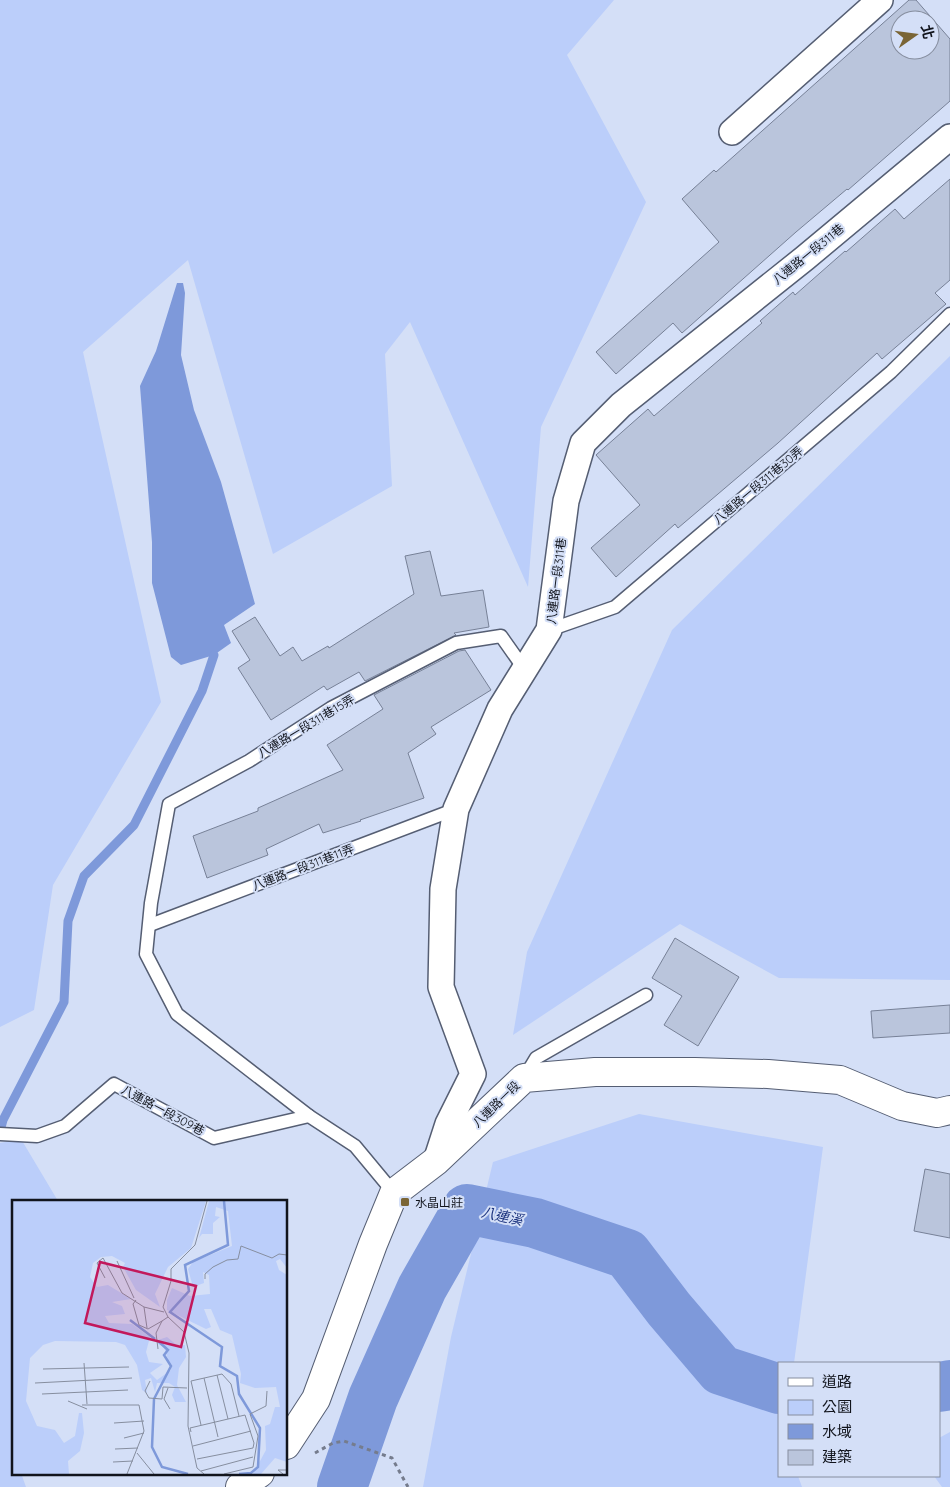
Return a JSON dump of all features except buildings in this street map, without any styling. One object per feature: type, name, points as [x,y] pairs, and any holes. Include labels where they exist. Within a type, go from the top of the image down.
[{"type":"street","points":[[732,132],[880,0]]},
{"type":"street","name":"八連路一段311巷","points":[[436,1161],[448,1124],[473,1074],[441,987],[443,889],[456,809],[500,709],[549,630],[566,501],[583,443],[621,405],[805,258],[950,137]]},
{"type":"street","name":"八連路一段","points":[[288,1443],[316,1399],[372,1244],[394,1193],[436,1161],[524,1078],[595,1072],[768,1074],[840,1080],[902,1106],[937,1112],[950,1110]]},
{"type":"street","points":[[240,1487],[259,1474]]},
{"type":"lane","name":"八連路一段311巷30弄","points":[[549,630],[615,607],[891,372],[950,314]]},
{"type":"lane","name":"八連路一段311巷15弄","points":[[150,925],[151,903],[169,804],[249,761],[331,708],[456,643],[501,636],[525,670]]},
{"type":"lane","name":"八連路一段311巷11弄","points":[[150,925],[456,809]]},
{"type":"lane","points":[[150,925],[146,954],[177,1014],[309,1116],[355,1146],[394,1193]]},
{"type":"lane","points":[[524,1078],[536,1058],[646,995]]},
{"type":"lane","name":"八連路一段309巷","points":[[0,1134],[38,1136],[65,1126],[114,1084],[214,1138],[309,1116]]},
{"type":"path","points":[[344,1441],[392,1458],[408,1487]]},
{"type":"green space","points":[[0,0],[614,0],[567,55],[646,202],[541,427],[528,587],[410,322],[385,354],[392,486],[273,554],[188,260],[83,352],[161,702],[53,885],[34,1010],[0,1027]]},
{"type":"green space","points":[[950,356],[950,980],[779,978],[680,924],[513,1035],[527,952],[672,630]]},
{"type":"green space","points":[[639,1114],[823,1147],[794,1362],[778,1362],[778,1477],[798,1477],[802,1487],[423,1487],[451,1337],[493,1162]]},
{"type":"green space","points":[[21,1139],[57,1200],[12,1200],[12,1474],[21,1474],[26,1487],[0,1487],[0,1143]]},
{"type":"green space","points":[[950,1432],[950,1487],[942,1487],[935,1477],[940,1477],[940,1437]]},
{"type":"water","points":[[177,283],[183,283],[185,293],[181,355],[194,410],[221,482],[255,604],[224,625],[231,643],[214,655],[181,665],[171,657],[152,583],[152,542],[140,386],[156,351]]},
{"type":"waterway","points":[[0,1131],[3,1120],[64,1002],[68,921],[84,876],[134,825],[202,691],[214,655]]},
{"type":"waterway","name":"八連溪","points":[[342,1487],[373,1398],[422,1288],[467,1209],[535,1223],[627,1254],[669,1309],[721,1370],[778,1389]]},
{"type":"waterway","name":"八連溪","points":[[940,1387],[950,1385]]},
{"type":"place","name":"水晶山莊","points":[[405,1202]]}]
